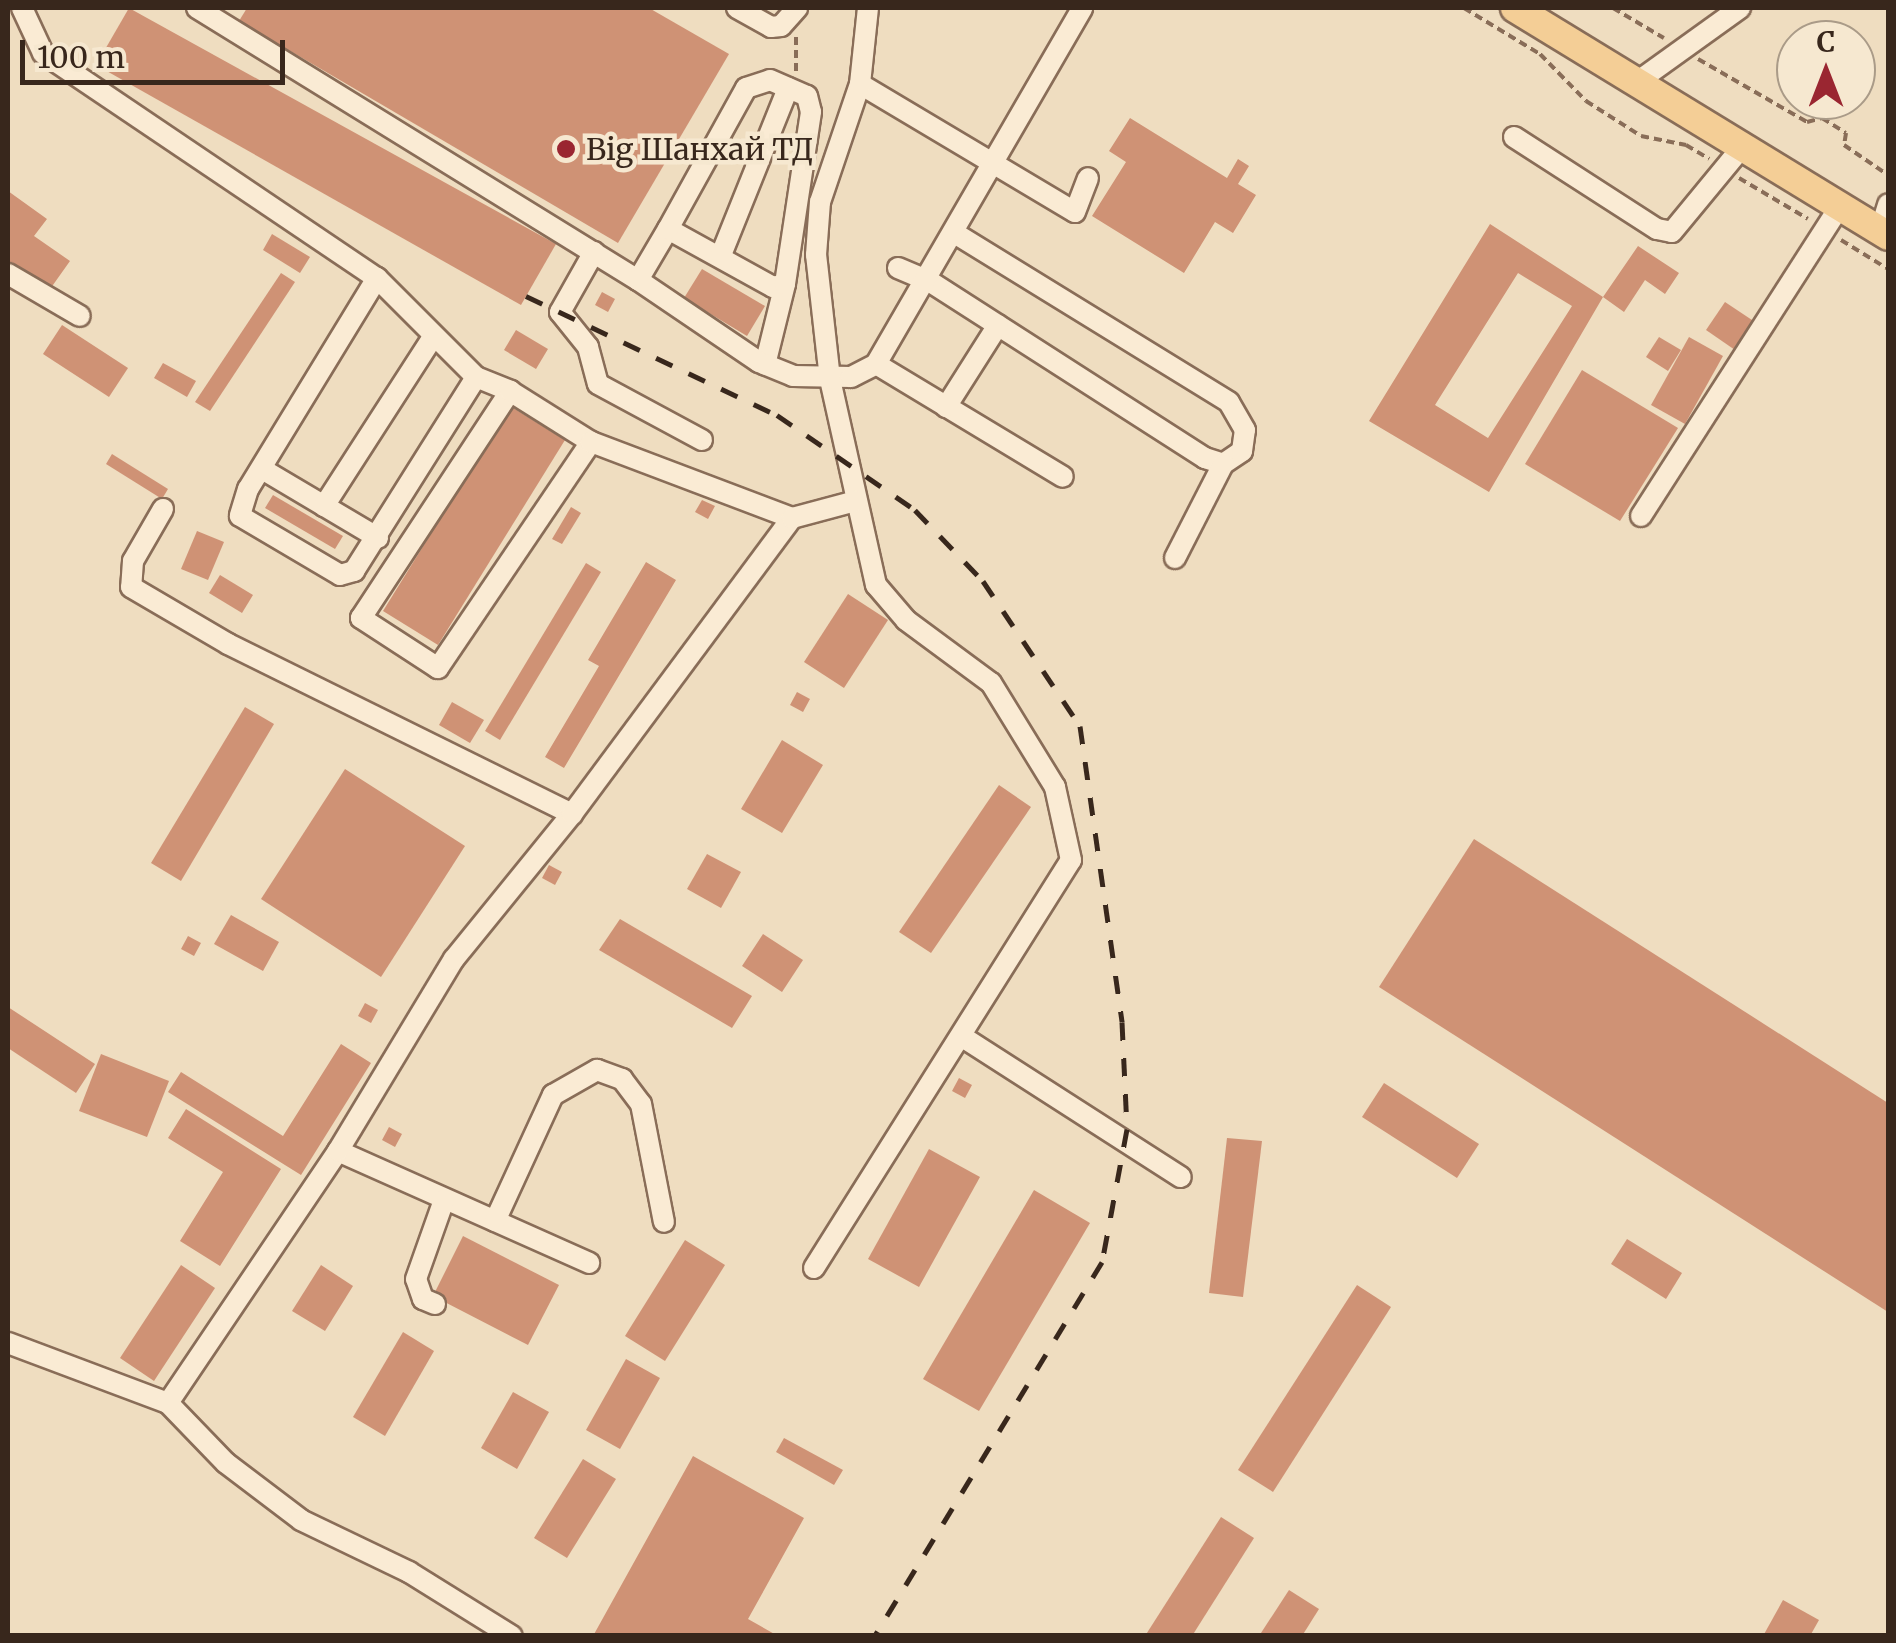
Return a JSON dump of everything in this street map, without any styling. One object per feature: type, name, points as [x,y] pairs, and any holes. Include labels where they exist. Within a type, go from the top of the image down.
[{"type":"main road","points":[[1514,8],[1743,146],[1832,218],[1886,224]]},
{"type":"lane","points":[[22,8],[43,53],[377,278],[476,377],[510,391],[590,442],[792,518],[856,501]]},
{"type":"lane","points":[[197,8],[594,252],[766,365],[830,379],[876,364],[929,281],[1082,8]]},
{"type":"lane","points":[[736,8],[771,27],[794,13]]},
{"type":"lane","points":[[814,1268],[1071,860],[1056,786],[991,683],[906,620],[876,584],[856,501],[830,379],[816,256],[820,202],[860,84],[868,8]]},
{"type":"lane","points":[[1637,82],[1740,8]]},
{"type":"lane","points":[[638,280],[746,88],[770,80],[807,96],[811,112],[785,284],[766,365]]},
{"type":"lane","points":[[860,84],[1075,212],[1088,178]]},
{"type":"lane","points":[[721,255],[788,88]]},
{"type":"lane","points":[[1514,137],[1664,232],[1677,230],[1743,146]]},
{"type":"lane","points":[[1641,516],[1832,218]]},
{"type":"lane","points":[[668,229],[774,287],[785,284]]},
{"type":"lane","points":[[956,234],[1230,402],[1246,437],[1242,452],[1223,464],[1175,558]]},
{"type":"lane","points":[[594,252],[560,312],[588,347],[598,384],[702,440]]},
{"type":"lane","points":[[898,268],[929,281],[1223,464]]},
{"type":"lane","points":[[8,274],[80,316]]},
{"type":"lane","points":[[377,278],[238,510],[283,544],[348,574],[378,538],[476,377]]},
{"type":"lane","points":[[946,408],[998,325]]},
{"type":"lane","points":[[324,506],[433,336]]},
{"type":"lane","points":[[876,364],[1064,477]]},
{"type":"lane","points":[[510,391],[361,618],[428,662],[438,668],[590,442]]},
{"type":"lane","points":[[262,470],[378,538]]},
{"type":"lane","points":[[163,509],[133,561],[131,587],[228,644],[572,814]]},
{"type":"lane","points":[[168,1403],[338,1151],[454,959],[572,814],[792,518]]},
{"type":"lane","points":[[961,1036],[1181,1176]]},
{"type":"lane","points":[[495,1221],[553,1096],[597,1070],[622,1080],[642,1104],[664,1222]]},
{"type":"lane","points":[[338,1151],[589,1263]]},
{"type":"lane","points":[[435,1304],[423,1298],[416,1279],[444,1200]]},
{"type":"lane","points":[[8,1343],[168,1403],[226,1463],[301,1520],[408,1572],[512,1636]]},
{"type":"path","points":[[1464,8],[1540,54],[1586,101],[1641,136],[1686,145],[1724,169],[1832,218],[1888,268]]},
{"type":"path","points":[[1488,22],[1496,8]]},
{"type":"path","points":[[1613,8],[1807,122],[1822,118],[1846,132],[1844,145],[1888,176]]},
{"type":"path","points":[[788,88],[798,67],[794,13]]},
{"type":"building","points":[[129,8],[556,244],[521,305],[96,65]]},
{"type":"building","name":"Big Шанхай ТД","points":[[247,8],[649,8],[729,54],[618,243],[239,21]]},
{"type":"building","points":[[1130,118],[1227,178],[1238,159],[1249,166],[1238,184],[1256,195],[1233,233],[1215,222],[1184,273],[1092,216],[1126,162],[1109,151]]},
{"type":"building","points":[[8,191],[47,219],[34,236],[70,261],[48,292],[8,264]]},
{"type":"building","points":[[1490,224],[1603,297],[1489,492],[1369,421]],"holes":[[[1518,273],[1572,306],[1488,438],[1435,405]]]},
{"type":"building","points":[[272,234],[310,257],[300,273],[263,250]]},
{"type":"building","points":[[1638,246],[1679,273],[1665,294],[1645,280],[1624,312],[1603,297]]},
{"type":"building","points":[[702,269],[765,306],[747,336],[684,298]]},
{"type":"building","points":[[281,273],[295,282],[210,411],[195,402]]},
{"type":"building","points":[[602,292],[615,299],[608,312],[595,305]]},
{"type":"building","points":[[1725,302],[1755,322],[1735,350],[1706,330]]},
{"type":"building","points":[[62,325],[128,368],[109,397],[43,354]]},
{"type":"building","points":[[516,330],[548,349],[536,369],[504,350]]},
{"type":"building","points":[[1659,337],[1681,350],[1668,371],[1646,357]]},
{"type":"building","points":[[1689,337],[1723,356],[1685,424],[1651,405]]},
{"type":"building","points":[[163,363],[196,381],[187,397],[154,378]]},
{"type":"building","points":[[1582,370],[1678,428],[1620,521],[1525,464]]},
{"type":"building","points":[[510,406],[565,440],[438,645],[383,611]]},
{"type":"building","points":[[112,454],[168,489],[162,499],[106,464]]},
{"type":"building","points":[[273,495],[343,536],[335,549],[265,508]]},
{"type":"building","points":[[702,500],[715,506],[708,519],[695,512]]},
{"type":"building","points":[[571,507],[581,513],[562,544],[552,539]]},
{"type":"building","points":[[197,531],[224,542],[208,580],[181,569]]},
{"type":"building","points":[[646,562],[676,580],[564,768],[545,757],[599,666],[588,660]]},
{"type":"building","points":[[586,563],[601,572],[500,740],[485,731]]},
{"type":"building","points":[[220,575],[253,595],[242,613],[209,593]]},
{"type":"building","points":[[848,594],[888,620],[844,688],[804,662]]},
{"type":"building","points":[[797,692],[810,699],[803,712],[790,705]]},
{"type":"building","points":[[452,702],[484,720],[470,743],[439,725]]},
{"type":"building","points":[[245,707],[274,724],[181,881],[151,863]]},
{"type":"building","points":[[782,740],[823,765],[782,833],[741,809]]},
{"type":"building","points":[[345,769],[465,846],[381,977],[261,899]]},
{"type":"building","points":[[999,785],[1031,807],[931,953],[899,932]]},
{"type":"building","points":[[1474,839],[1888,1103],[1888,1312],[1379,987]]},
{"type":"building","points":[[707,854],[741,872],[721,908],[687,889]]},
{"type":"building","points":[[549,865],[562,872],[555,885],[542,878]]},
{"type":"building","points":[[231,915],[279,942],[263,971],[214,944]]},
{"type":"building","points":[[620,919],[752,996],[732,1028],[599,950]]},
{"type":"building","points":[[763,934],[803,960],[782,992],[742,966]]},
{"type":"building","points":[[188,936],[201,943],[194,956],[181,949]]},
{"type":"building","points":[[365,1003],[378,1010],[371,1023],[358,1016]]},
{"type":"building","points":[[8,1007],[95,1064],[76,1093],[8,1048]]},
{"type":"building","points":[[341,1044],[371,1063],[301,1175],[168,1092],[181,1072],[283,1136]]},
{"type":"building","points":[[101,1054],[169,1081],[147,1137],[79,1111]]},
{"type":"building","points":[[959,1078],[972,1085],[965,1098],[952,1091]]},
{"type":"building","points":[[1384,1083],[1479,1144],[1457,1178],[1362,1117]]},
{"type":"building","points":[[186,1109],[281,1169],[220,1266],[180,1241],[223,1172],[168,1138]]},
{"type":"building","points":[[389,1127],[402,1134],[395,1147],[382,1140]]},
{"type":"building","points":[[1227,1138],[1262,1141],[1243,1297],[1209,1293]]},
{"type":"building","points":[[929,1149],[980,1177],[919,1287],[868,1259]]},
{"type":"building","points":[[1034,1190],[1090,1223],[979,1411],[923,1379]]},
{"type":"building","points":[[463,1236],[559,1285],[528,1345],[433,1296]]},
{"type":"building","points":[[1627,1239],[1682,1273],[1666,1299],[1611,1264]]},
{"type":"building","points":[[685,1240],[725,1265],[665,1361],[625,1336]]},
{"type":"building","points":[[181,1265],[215,1288],[154,1381],[120,1358]]},
{"type":"building","points":[[321,1265],[353,1286],[325,1331],[292,1311]]},
{"type":"building","points":[[1357,1285],[1391,1307],[1273,1492],[1238,1470]]},
{"type":"building","points":[[403,1332],[434,1351],[385,1436],[353,1417]]},
{"type":"building","points":[[626,1359],[660,1378],[620,1449],[586,1430]]},
{"type":"building","points":[[513,1392],[549,1412],[517,1469],[481,1448]]},
{"type":"building","points":[[784,1438],[843,1470],[834,1485],[776,1452]]},
{"type":"building","points":[[693,1456],[804,1518],[748,1619],[778,1636],[593,1636]]},
{"type":"building","points":[[583,1459],[616,1479],[567,1558],[534,1538]]},
{"type":"building","points":[[1221,1517],[1254,1538],[1192,1636],[1145,1636]]},
{"type":"building","points":[[1289,1590],[1319,1609],[1302,1636],[1259,1636]]},
{"type":"building","points":[[1783,1600],[1819,1620],[1810,1636],[1763,1636]]},
{"type":"railway","points":[[526,296],[777,415],[915,510],[983,581],[1080,726],[1122,1022],[1127,1129],[1102,1262],[875,1636]]},
{"type":"place","name":"Big Шанхай ТД","points":[[566,149]]}]
